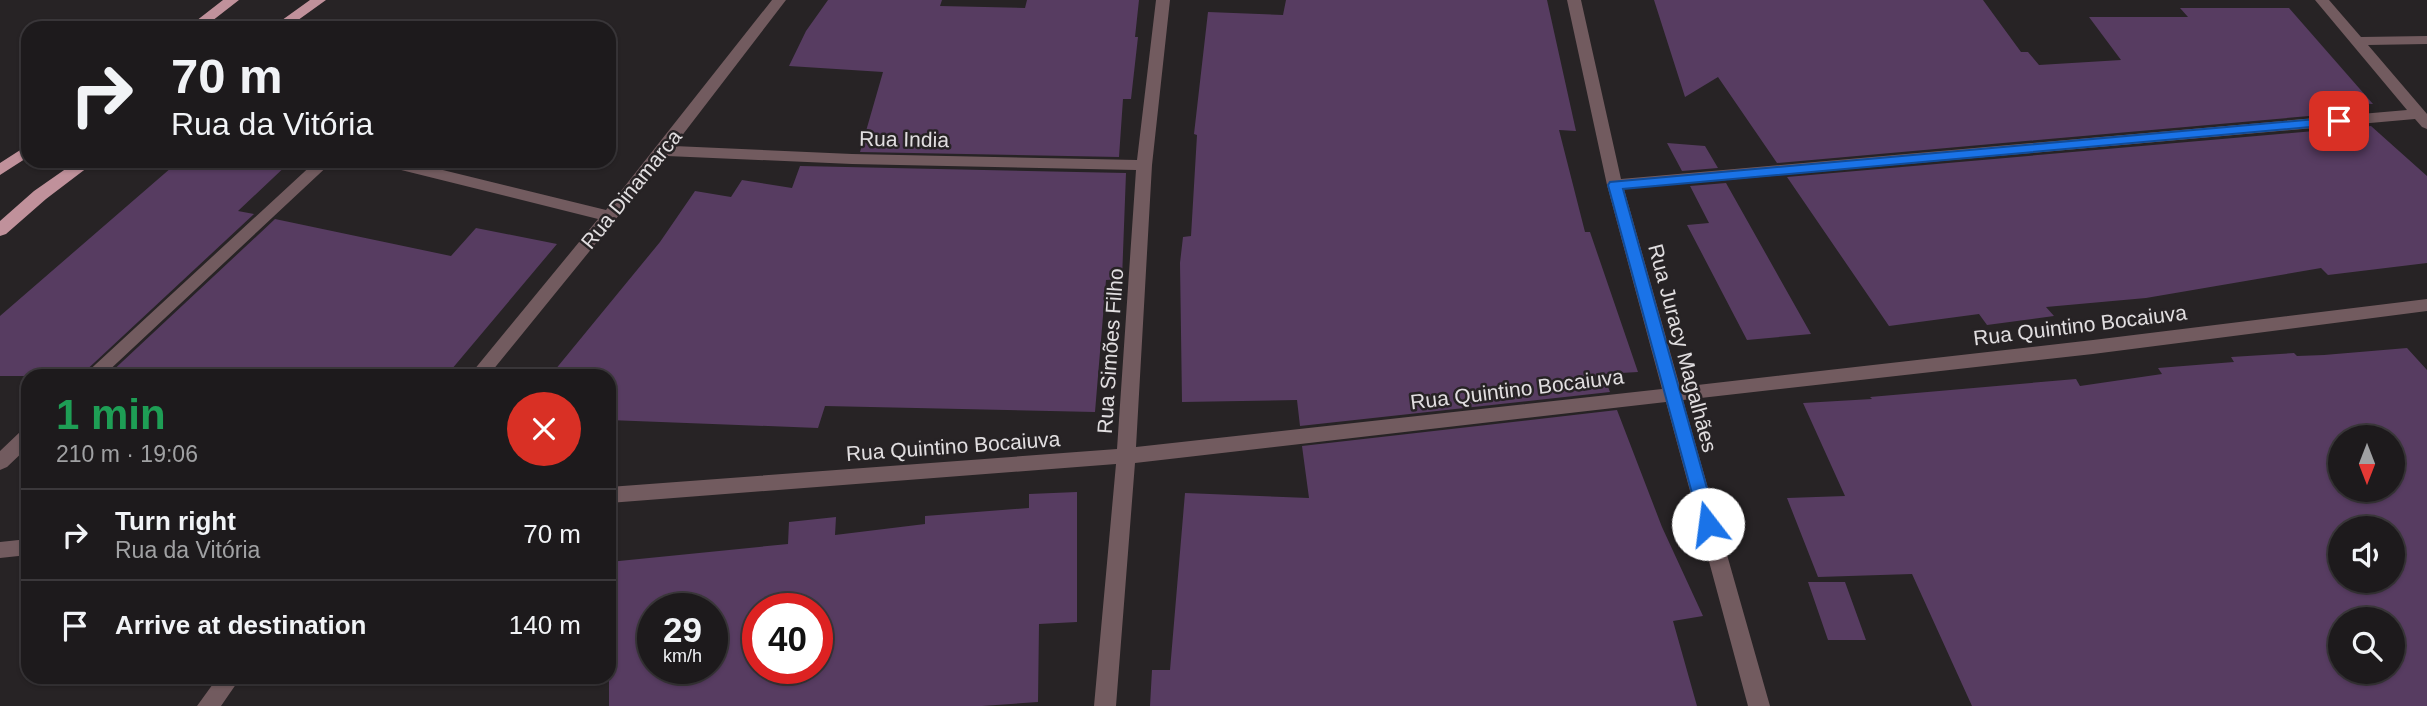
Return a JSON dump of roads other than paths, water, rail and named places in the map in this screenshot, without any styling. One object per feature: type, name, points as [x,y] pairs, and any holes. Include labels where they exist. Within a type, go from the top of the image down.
[{"type":"main road","points":[[204,21],[232,0]]},
{"type":"main road","points":[[288,21],[318,0]]},
{"type":"main road","points":[[0,170],[21,155]]},
{"type":"main road","points":[[0,230],[40,195],[78,168]]},
{"type":"street","name":"Rua Dinamarca","points":[[484,369],[663,151],[779,0]]},
{"type":"street","name":"Rua Simões Filho","points":[[1105,706],[1126,456],[1144,165],[1163,0]]},
{"type":"street","name":"Rua Juracy Magalhães","points":[[1574,0],[1615,185],[1759,706]]},
{"type":"street","points":[[2322,0],[2423,119]]},
{"type":"street","points":[[2357,41],[2427,40]]},
{"type":"street","points":[[1615,185],[2423,119]]},
{"type":"street","name":"Rua India","points":[[663,151],[852,159],[1144,165]]},
{"type":"street","points":[[100,369],[317,168]]},
{"type":"street","points":[[414,168],[609,216]]},
{"type":"street","name":"Rua Quintino Bocaiuva","points":[[616,494],[1126,456],[2107,345],[2427,305]]},
{"type":"street","points":[[0,462],[21,442]]},
{"type":"street","points":[[0,550],[21,548]]},
{"type":"street","points":[[208,706],[225,684]]}]
